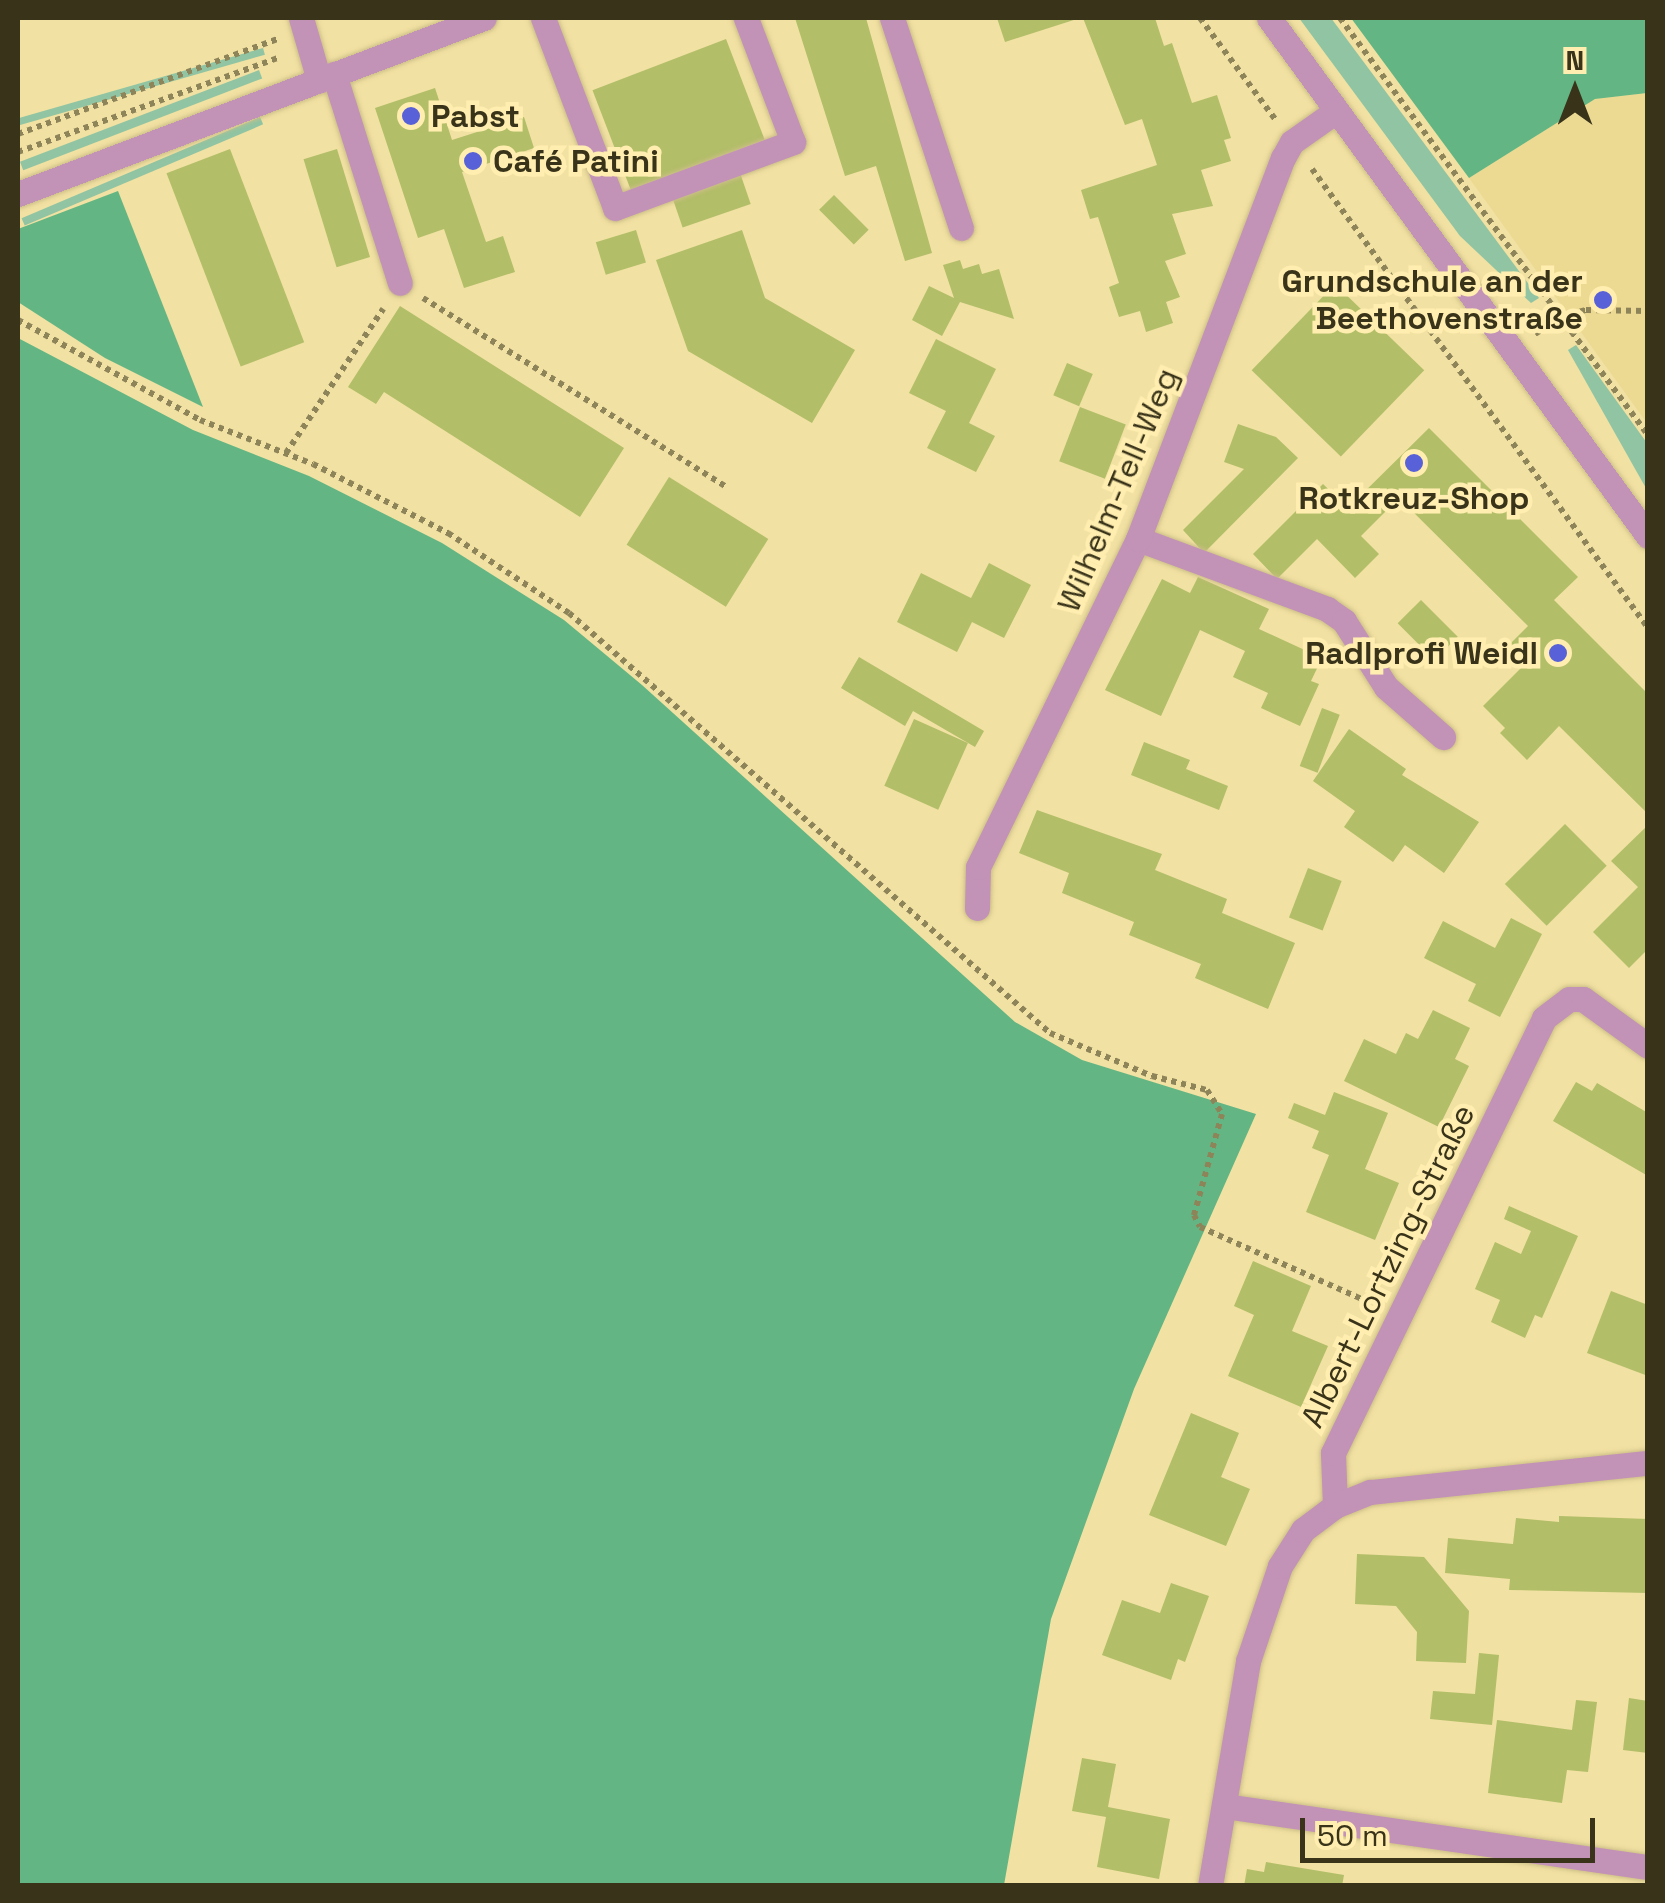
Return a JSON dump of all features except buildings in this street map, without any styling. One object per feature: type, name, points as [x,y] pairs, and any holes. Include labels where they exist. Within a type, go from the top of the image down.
[{"type":"street","points":[[18,194],[484,18]]},
{"type":"street","points":[[543,18],[615,208],[793,142],[746,18]]},
{"type":"street","points":[[892,18],[961,228]]},
{"type":"street","points":[[1269,18],[1648,536]]},
{"type":"street","points":[[304,31],[326,77],[400,284]]},
{"type":"street","points":[[1292,142],[1336,111]]},
{"type":"street","name":"Wilhelm-Tell-Weg","points":[[977,908],[978,867],[1138,540],[1292,142]]},
{"type":"street","points":[[1138,540],[1327,610],[1344,621],[1386,687],[1443,738]]},
{"type":"street","name":"Albert-Lortzing-Straße","points":[[1335,1506],[1333,1454],[1544,1018],[1570,999],[1584,1000],[1648,1046]]},
{"type":"street","points":[[1210,1886],[1262,1614],[1280,1566],[1304,1530],[1335,1506],[1408,1486],[1648,1464]]},
{"type":"street","points":[[1224,1806],[1648,1868]]},
{"type":"path","points":[[1200,18],[1648,628]]},
{"type":"path","points":[[1340,18],[1648,435]]},
{"type":"path","points":[[18,134],[304,31]]},
{"type":"path","points":[[18,152],[304,31]]},
{"type":"path","points":[[286,453],[400,284],[728,487]]},
{"type":"path","points":[[1512,351],[1561,317],[1648,311]]},
{"type":"path","points":[[18,320],[200,420],[286,453],[448,533],[569,613],[1050,1033],[1152,1076],[1207,1090],[1222,1114],[1194,1215],[1200,1228],[1400,1316]]},
{"type":"shaded area","name":"Grundschule an der Beethovenstraße","points":[[1647,93],[1647,423],[1469,178],[1595,99]]},
{"type":"green space","points":[[1299,18],[1331,18],[1539,298],[1531,303],[1460,236]]},
{"type":"green space","points":[[1351,18],[1647,18],[1647,93],[1595,99],[1469,178]]},
{"type":"green space","points":[[263,48],[265,55],[18,126],[18,118]]},
{"type":"green space","points":[[259,70],[262,78],[23,170],[20,162]]},
{"type":"green space","points":[[260,117],[263,124],[25,226],[22,218]]},
{"type":"green space","points":[[118,191],[203,407],[105,358],[18,302],[18,229]]},
{"type":"green space","points":[[18,338],[193,430],[309,476],[442,543],[564,620],[642,685],[1015,1022],[1082,1060],[1256,1114],[1134,1389],[1051,1619],[1004,1885],[18,1885]]},
{"type":"green space","points":[[1576,345],[1647,443],[1647,490],[1568,350]]},
{"type":"place","name":"Pabst","points":[[411,116]]},
{"type":"place","name":"Café Patini","points":[[473,161]]},
{"type":"place","name":"Grundschule an der Beethovenstraße","points":[[1603,300]]},
{"type":"place","name":"Rotkreuz-Shop","points":[[1414,463]]},
{"type":"place","name":"Radlprofi Weidl","points":[[1558,653]]}]
